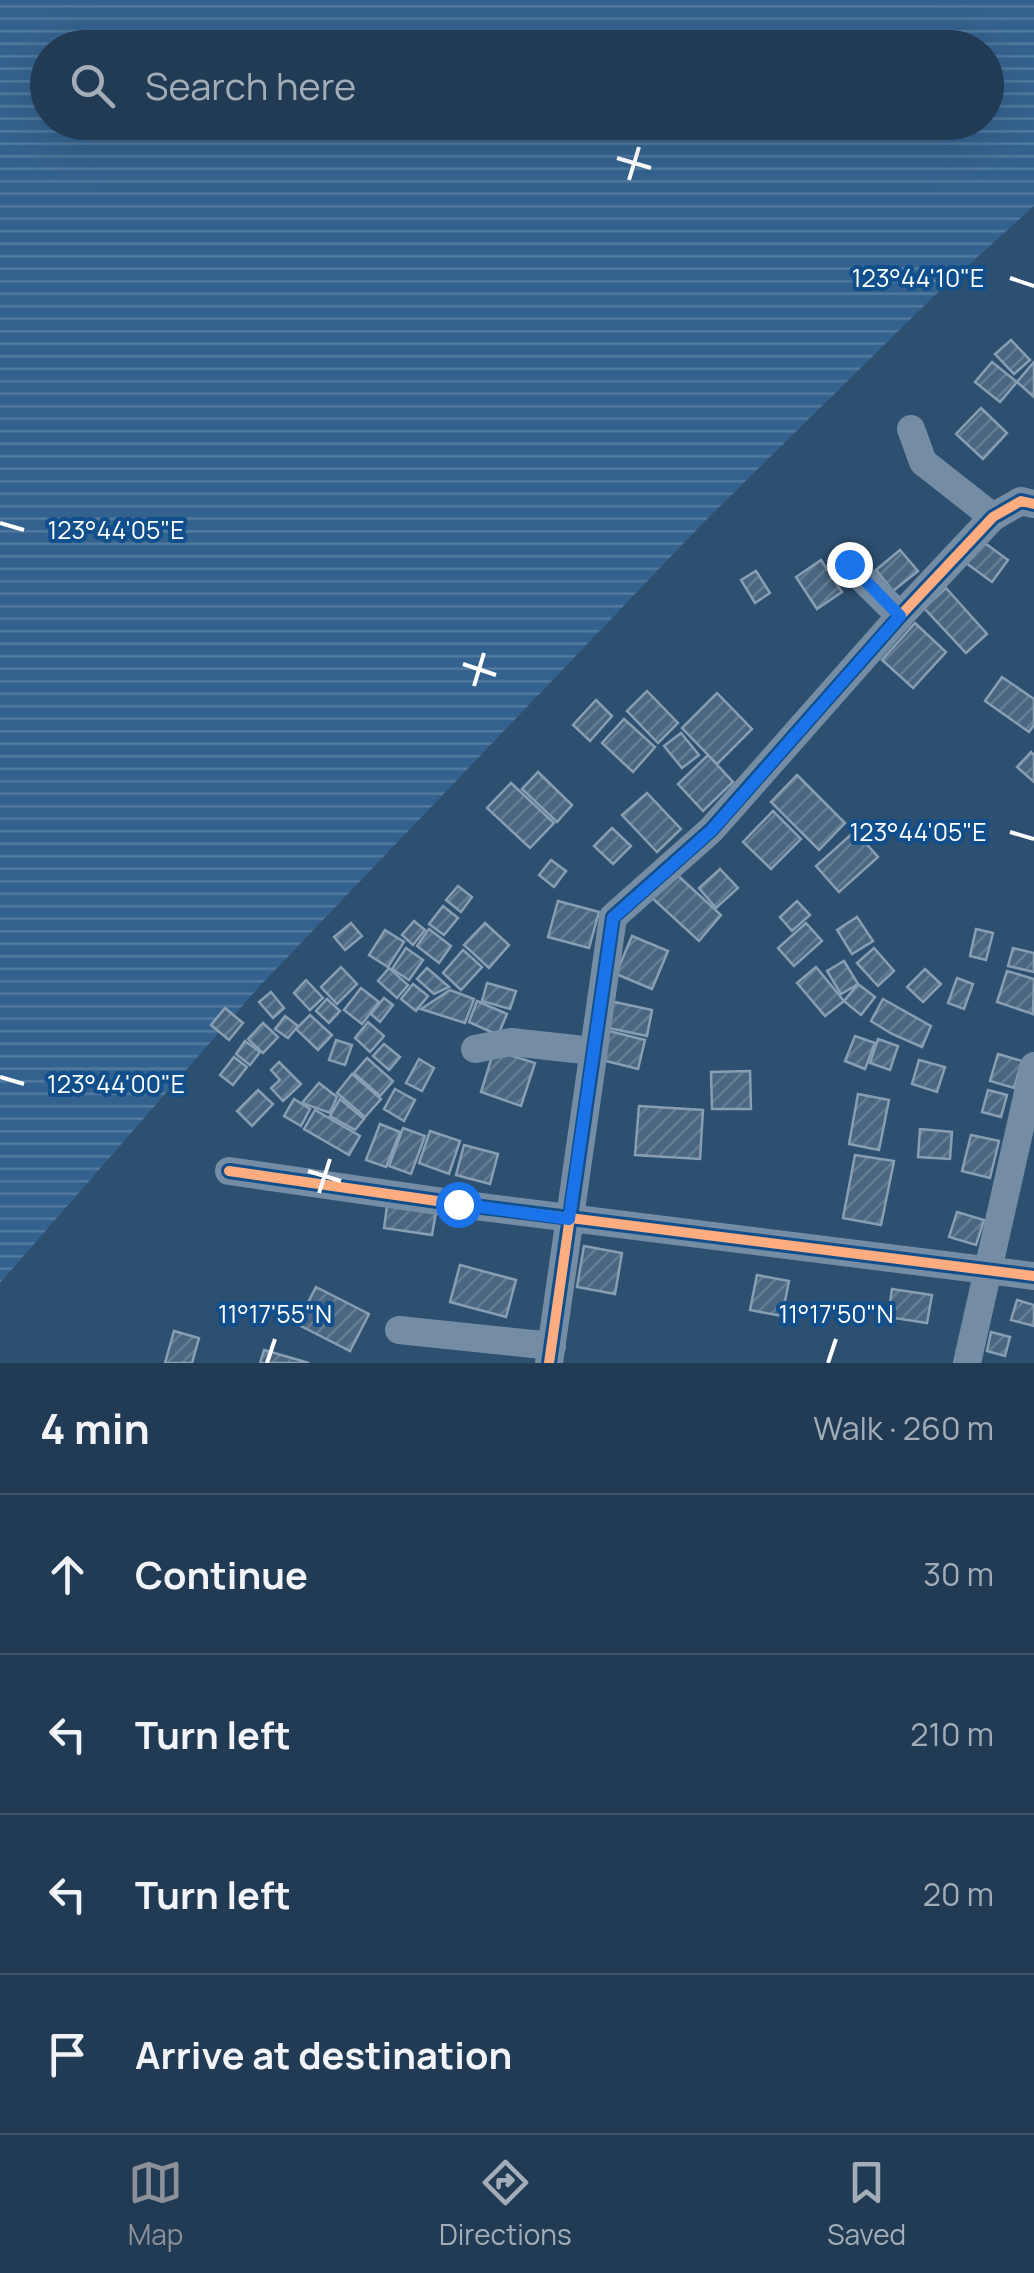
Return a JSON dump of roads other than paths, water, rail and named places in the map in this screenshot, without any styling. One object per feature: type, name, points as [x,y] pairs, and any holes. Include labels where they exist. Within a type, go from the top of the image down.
[{"type":"street","points":[[911,429],[923,462],[993,517]]},
{"type":"street","points":[[400,1330],[550,1355],[613,918],[712,830],[900,616],[993,517],[1022,502],[1034,504]]},
{"type":"street","points":[[849,564],[900,616]]},
{"type":"street","points":[[475,1050],[511,1042],[594,1051]]},
{"type":"street","points":[[967,1363],[1034,1066]]},
{"type":"street","points":[[228,1172],[1034,1276]]},
{"type":"water","points":[[0,0],[1034,0],[1034,206],[932,298],[701,525],[257,989],[0,1283]]}]
